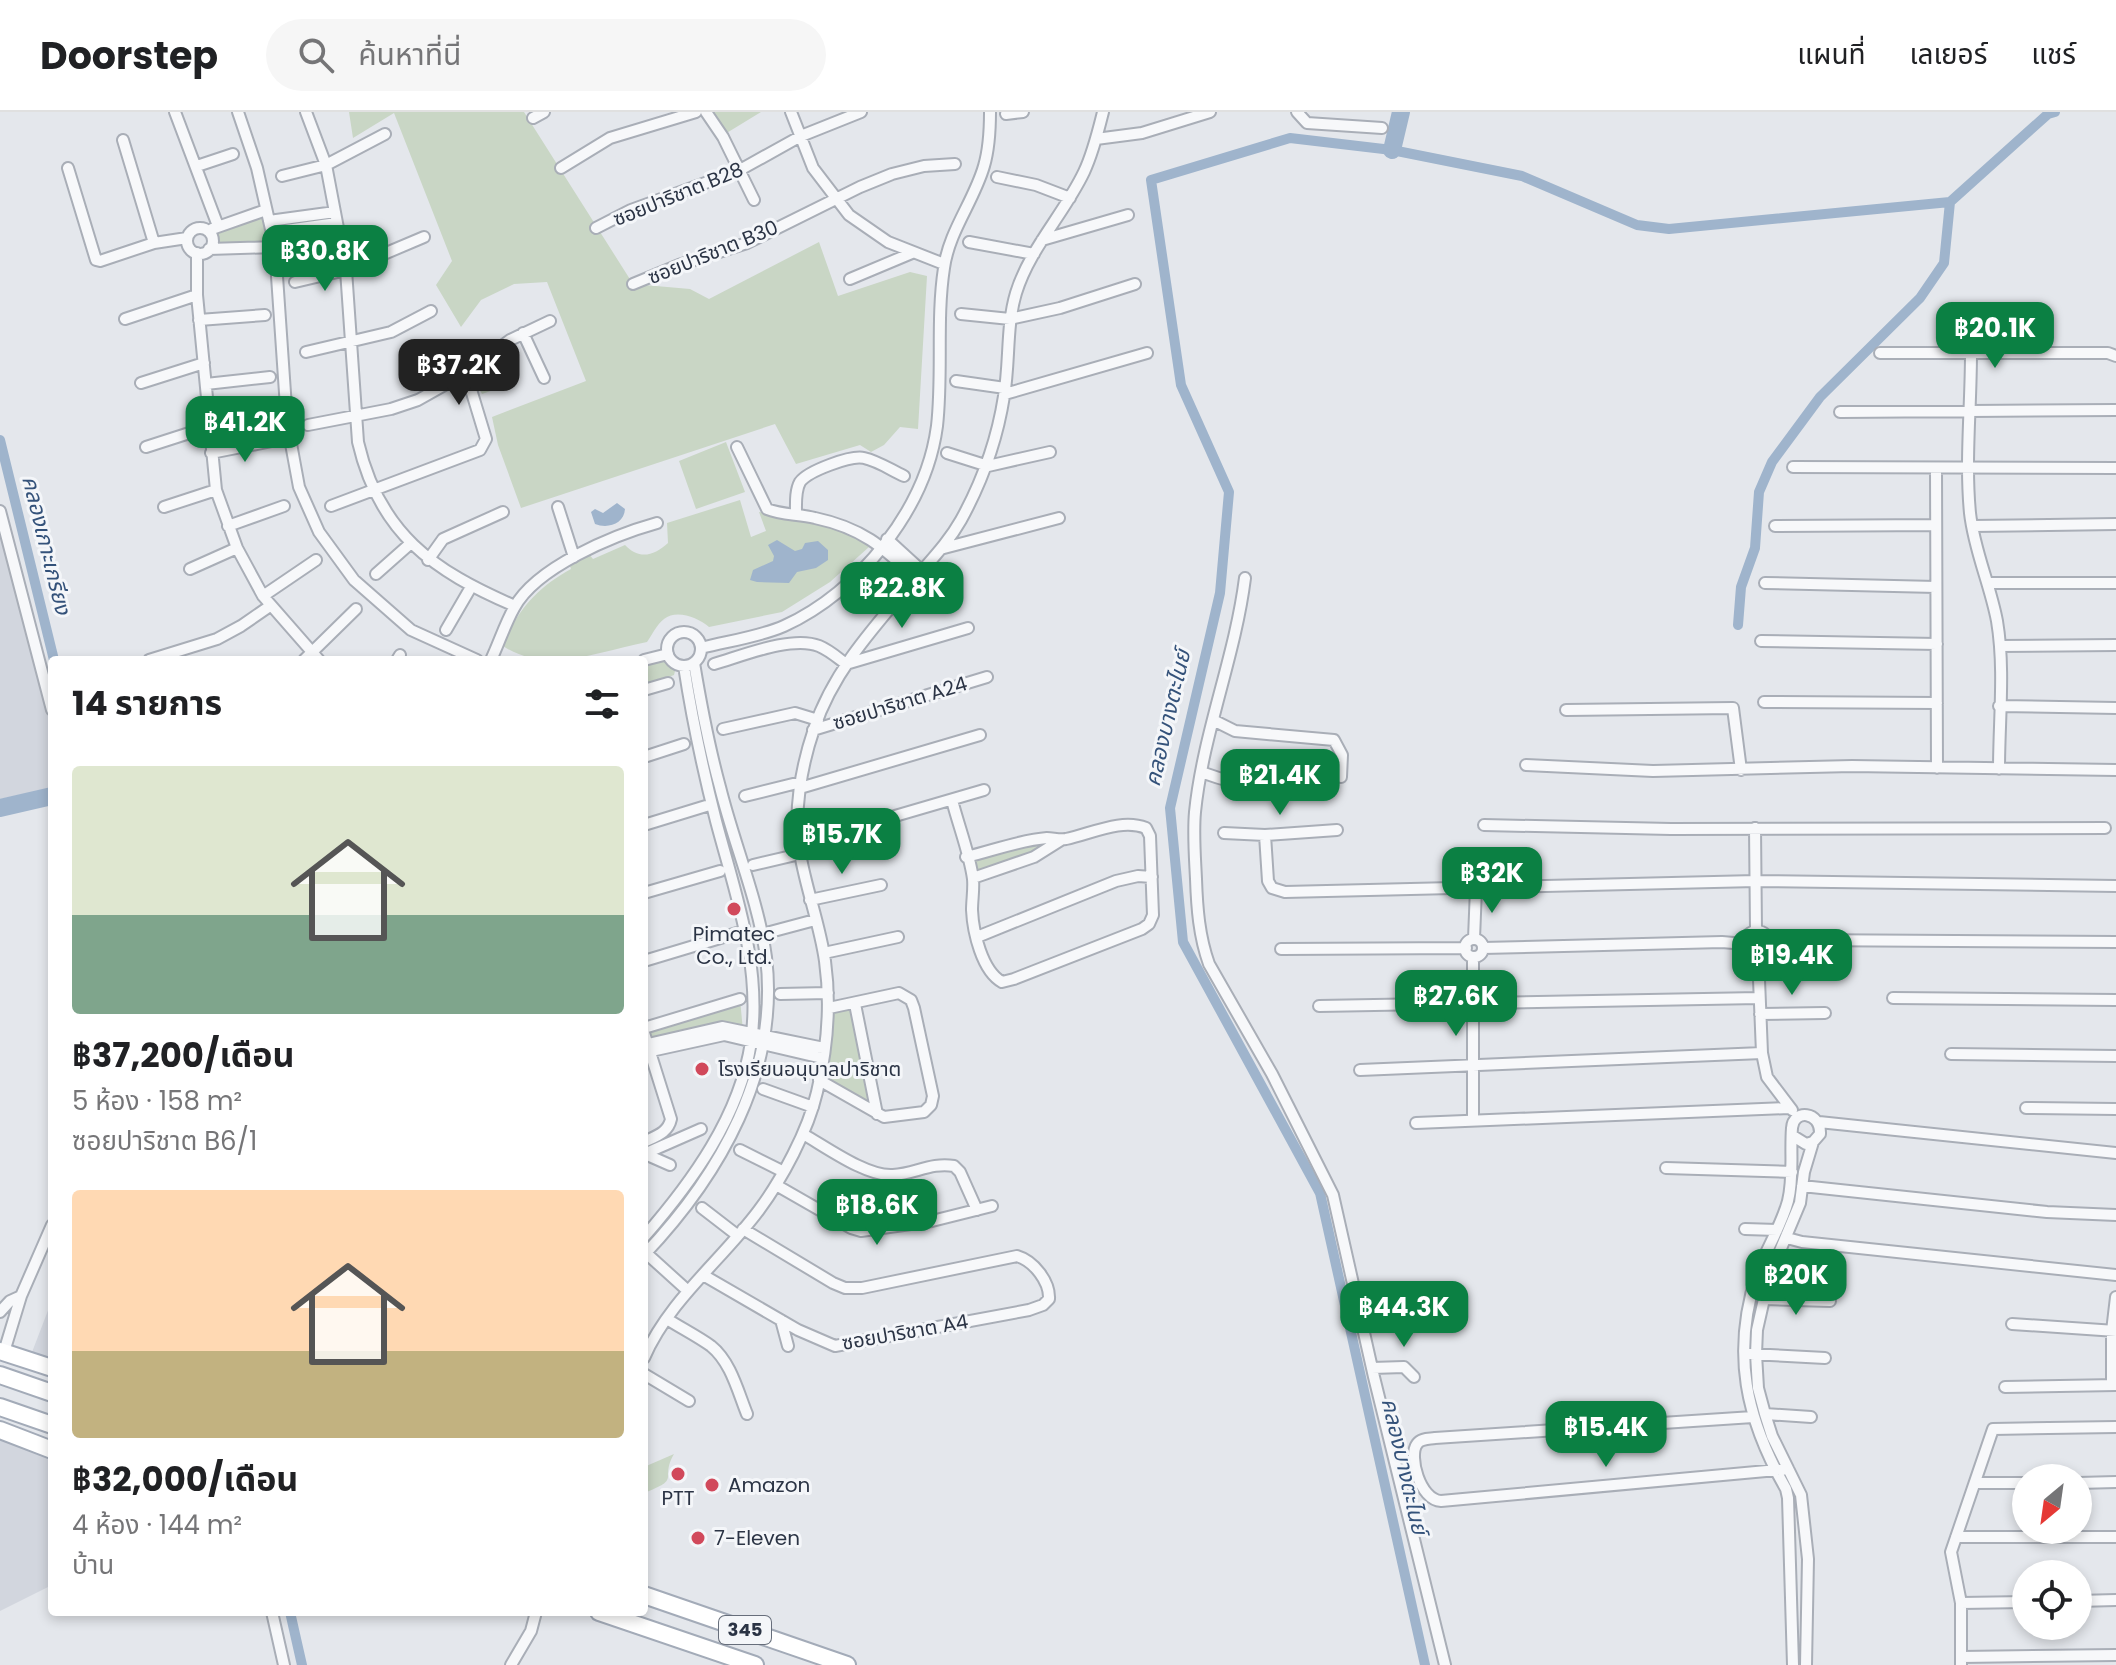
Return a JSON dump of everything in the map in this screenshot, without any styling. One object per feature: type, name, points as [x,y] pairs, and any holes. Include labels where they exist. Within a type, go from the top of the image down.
[{"type":"main road","points":[[2,1352],[48,1367]]},
{"type":"main road","points":[[24,1383],[29,1360]]},
{"type":"main road","points":[[0,1375],[48,1392]]},
{"type":"main road","points":[[0,1407],[48,1424]]},
{"type":"main road","points":[[27,1441],[35,1419]]},
{"type":"main road","points":[[0,1430],[48,1449]]},
{"type":"main road","name":"345","points":[[648,1596],[847,1665]]},
{"type":"main road","name":"345","points":[[611,1616],[755,1665]]},
{"type":"street","points":[[175,112],[197,166],[212,229],[209,249]]},
{"type":"street","points":[[238,112],[257,168],[275,247],[287,422],[299,487],[319,532],[354,580],[411,630],[467,656]]},
{"type":"street","points":[[306,112],[326,165],[346,270],[356,416],[363,465],[373,489],[400,531],[428,560],[471,587],[515,606]]},
{"type":"street","points":[[533,118],[544,112]]},
{"type":"street","points":[[561,168],[610,138],[696,112]]},
{"type":"street","points":[[706,112],[723,137],[754,200]]},
{"type":"street","points":[[791,112],[813,168],[849,215],[864,227],[912,253],[944,264]]},
{"type":"street","name":"ซอยปาริชาต B28","points":[[596,228],[618,215],[738,171],[801,136],[861,112]]},
{"type":"street","points":[[648,1232],[694,1175],[720,1130],[735,1097],[751,1037],[751,958],[709,792],[689,664],[701,648],[784,626],[821,605],[844,587],[884,542],[914,498],[928,465],[936,428],[944,264],[959,218],[983,168],[990,112]]},
{"type":"street","points":[[1006,114],[1023,112]]},
{"type":"street","points":[[648,1341],[776,1185],[803,1134],[813,1107],[829,1008],[824,953],[799,849],[801,785],[816,725],[846,664],[944,548],[988,466],[1005,391],[1010,319],[1017,291],[1034,254],[1085,171],[1103,112]]},
{"type":"street","points":[[1096,139],[1142,133],[1210,112]]},
{"type":"street","points":[[1297,112],[1307,123],[1382,128]]},
{"type":"street","points":[[282,176],[326,165],[385,134]]},
{"type":"street","points":[[123,140],[154,243]]},
{"type":"street","points":[[197,166],[233,154]]},
{"type":"street","name":"ซอยปาริชาต B30","points":[[633,284],[747,243],[892,174],[924,166],[955,164]]},
{"type":"street","points":[[68,168],[93,256],[100,261],[154,243],[187,238],[196,229],[336,217]]},
{"type":"street","points":[[997,177],[1036,185],[1070,198]]},
{"type":"street","points":[[1042,240],[1128,215]]},
{"type":"street","points":[[295,282],[346,270],[424,237]]},
{"type":"street","points":[[187,238],[190,249],[197,253],[209,249],[275,247]]},
{"type":"street","points":[[969,242],[1034,254]]},
{"type":"street","points":[[197,253],[199,320],[216,490],[237,548],[263,596],[310,656]]},
{"type":"street","points":[[850,279],[912,253]]},
{"type":"street","points":[[961,314],[1010,319],[1060,308],[1135,284]]},
{"type":"street","points":[[125,319],[197,295]]},
{"type":"street","points":[[306,352],[391,332],[431,311]]},
{"type":"street","points":[[199,320],[265,315]]},
{"type":"street","points":[[308,425],[391,409],[418,400],[466,373],[501,346],[550,321]]},
{"type":"street","points":[[523,333],[544,378]]},
{"type":"street","points":[[956,381],[1005,391],[1147,353]]},
{"type":"street","points":[[1880,353],[2108,353],[2116,356]]},
{"type":"street","points":[[1971,353],[1968,468],[1972,526],[1988,583],[2000,646],[1999,769]]},
{"type":"street","points":[[141,383],[204,363]]},
{"type":"street","points":[[331,506],[480,450],[486,439],[466,373]]},
{"type":"street","points":[[206,384],[270,377]]},
{"type":"street","points":[[1840,412],[2116,410]]},
{"type":"street","points":[[146,447],[208,427]]},
{"type":"street","points":[[211,453],[272,441]]},
{"type":"street","points":[[737,447],[767,509],[847,526],[884,542],[919,574]]},
{"type":"street","points":[[947,453],[988,466],[1050,452]]},
{"type":"street","points":[[796,513],[800,482],[845,460],[865,458],[904,476]]},
{"type":"street","points":[[1793,467],[2116,468]]},
{"type":"street","points":[[1936,468],[1937,768]]},
{"type":"street","points":[[164,507],[216,490]]},
{"type":"street","points":[[228,526],[284,506]]},
{"type":"street","points":[[558,507],[574,557]]},
{"type":"street","points":[[0,511],[48,695]]},
{"type":"street","points":[[428,560],[443,539],[503,512]]},
{"type":"street","points":[[944,548],[1059,518]]},
{"type":"street","points":[[493,656],[515,606],[542,579],[606,540],[657,523]]},
{"type":"street","points":[[1972,526],[2116,524]]},
{"type":"street","points":[[1775,526],[1936,525]]},
{"type":"street","points":[[376,574],[411,543]]},
{"type":"street","points":[[190,569],[237,548]]},
{"type":"street","points":[[263,596],[316,560]]},
{"type":"street","points":[[1245,578],[1237,631],[1201,772],[1195,814],[1202,945],[1209,964],[1272,1074],[1333,1195],[1445,1665]]},
{"type":"street","points":[[1765,583],[1936,587]]},
{"type":"street","points":[[1988,583],[2116,583]]},
{"type":"street","points":[[446,630],[471,587]]},
{"type":"street","points":[[162,656],[217,639],[270,606]]},
{"type":"street","points":[[314,656],[356,609]]},
{"type":"street","points":[[714,664],[788,644],[804,643],[818,646],[846,664],[968,628]]},
{"type":"street","points":[[689,664],[674,663],[668,654],[668,642],[677,633],[684,632],[696,636],[701,648]]},
{"type":"street","points":[[1761,641],[1937,644]]},
{"type":"street","points":[[2000,646],[2116,645]]},
{"type":"street","points":[[648,659],[668,654]]},
{"type":"street","points":[[648,1251],[681,1214],[716,1161],[744,1110],[756,1078],[764,1040],[768,988],[765,954],[689,664]]},
{"type":"street","name":"ซอยปาริชาต A24","points":[[816,725],[987,677]]},
{"type":"street","points":[[648,689],[668,683]]},
{"type":"street","points":[[1764,702],[1937,703]]},
{"type":"street","points":[[1999,706],[2116,708]]},
{"type":"street","points":[[1566,710],[1733,708],[1741,770]]},
{"type":"street","points":[[723,729],[795,713],[816,725]]},
{"type":"street","points":[[1215,721],[1235,731],[1334,740],[1342,755],[1341,777]]},
{"type":"street","points":[[745,796],[801,785],[980,735]]},
{"type":"street","points":[[648,756],[684,744]]},
{"type":"street","points":[[1526,765],[1653,771],[1852,766],[2116,770]]},
{"type":"street","points":[[1201,772],[1245,786],[1277,791],[1322,791]]},
{"type":"street","points":[[753,865],[984,790]]},
{"type":"street","points":[[952,800],[966,857],[973,878],[972,914],[977,937],[990,973],[1002,982],[1142,929],[1149,924],[1153,915],[1150,836],[1146,828],[1138,824],[1124,824],[1061,840],[1040,840],[966,857]]},
{"type":"street","points":[[648,824],[706,806]]},
{"type":"street","points":[[1484,825],[2105,828]]},
{"type":"street","points":[[1755,828],[1756,931]]},
{"type":"street","points":[[1224,833],[1265,835],[1337,830]]},
{"type":"street","points":[[1265,835],[1267,874],[1272,888],[1277,891],[1756,881],[2116,886]]},
{"type":"street","points":[[973,878],[1034,857],[1061,840]]},
{"type":"street","points":[[648,892],[720,871]]},
{"type":"street","points":[[977,937],[1116,881],[1138,876],[1152,877]]},
{"type":"street","points":[[810,900],[881,885]]},
{"type":"street","points":[[1474,939],[1476,888]]},
{"type":"street","points":[[770,932],[815,920]]},
{"type":"street","points":[[1756,931],[1765,934],[1769,942],[1764,954],[1751,954],[1745,944],[1747,935],[1756,931]]},
{"type":"street","points":[[648,960],[737,933]]},
{"type":"street","points":[[824,953],[898,937]]},
{"type":"street","points":[[1281,949],[1481,954],[1483,948],[1474,939]]},
{"type":"street","points":[[1473,1121],[1468,942],[1474,939]]},
{"type":"street","points":[[1769,942],[2116,942]]},
{"type":"street","points":[[1483,948],[1745,944]]},
{"type":"street","points":[[1758,955],[1762,1053],[1767,1077],[1799,1117]]},
{"type":"street","points":[[780,994],[828,993]]},
{"type":"street","points":[[819,1080],[877,1114],[892,1118],[924,1112],[931,1105],[933,1096],[911,1000],[899,993],[829,1008]]},
{"type":"street","points":[[1319,1006],[1759,998]]},
{"type":"street","points":[[1893,998],[2116,1000]]},
{"type":"street","points":[[648,1047],[740,999]]},
{"type":"street","points":[[855,1004],[877,1114]]},
{"type":"street","points":[[1760,1014],[1825,1013]]},
{"type":"street","points":[[648,1047],[714,1035],[751,1037],[823,1053]]},
{"type":"street","points":[[648,1047],[671,1119],[663,1133],[648,1140]]},
{"type":"street","points":[[1360,1070],[1762,1053]]},
{"type":"street","points":[[1951,1054],[2116,1056]]},
{"type":"street","points":[[763,1089],[813,1107]]},
{"type":"street","points":[[1416,1123],[1789,1108]]},
{"type":"street","points":[[2026,1108],[2116,1109]]},
{"type":"street","points":[[1793,1665],[1788,1498],[1753,1417],[1746,1390],[1744,1354],[1745,1328],[1758,1273],[1788,1200],[1792,1172],[1792,1125],[1799,1117],[1810,1116],[1819,1122],[2116,1153]]},
{"type":"street","points":[[1806,1665],[1806,1530],[1801,1495],[1772,1436],[1758,1388],[1756,1354],[1757,1330],[1769,1277],[1800,1203],[1813,1142],[1820,1134],[1819,1122]]},
{"type":"street","points":[[648,1152],[701,1129]]},
{"type":"street","points":[[803,1134],[872,1172],[897,1175],[940,1163],[954,1166],[960,1172],[977,1210]]},
{"type":"street","points":[[1793,1136],[1806,1144],[1813,1142]]},
{"type":"street","points":[[740,1150],[782,1171]]},
{"type":"street","points":[[648,1156],[670,1165]]},
{"type":"street","points":[[1666,1168],[1792,1172]]},
{"type":"street","points":[[776,1185],[861,1231],[932,1221],[992,1206]]},
{"type":"street","points":[[1802,1186],[2047,1212],[2116,1215]]},
{"type":"street","points":[[702,1208],[740,1232]]},
{"type":"street","points":[[1745,1229],[1777,1230]]},
{"type":"street","name":"ซอยปาริชาต A4","points":[[703,1275],[781,1320],[835,1346],[1029,1310],[1049,1299],[1049,1290],[1034,1267],[1017,1256],[862,1288],[845,1288],[740,1232]]},
{"type":"street","points":[[2,1352],[21,1296],[48,1234]]},
{"type":"street","points":[[1787,1238],[2116,1275]]},
{"type":"street","points":[[648,1257],[688,1291]]},
{"type":"street","points":[[0,1312],[10,1301],[21,1296]]},
{"type":"street","points":[[2005,1387],[2114,1385],[2116,1297]]},
{"type":"street","points":[[1764,1299],[1830,1301]]},
{"type":"street","points":[[667,1319],[712,1347],[721,1357],[747,1414]]},
{"type":"street","points":[[781,1320],[788,1346]]},
{"type":"street","points":[[2012,1324],[2114,1331]]},
{"type":"street","points":[[1744,1354],[1825,1358]]},
{"type":"street","points":[[1372,1368],[1404,1367],[1414,1377]]},
{"type":"street","points":[[648,1376],[689,1401]]},
{"type":"street","points":[[1765,1414],[1811,1417]]},
{"type":"street","points":[[1753,1417],[1435,1438],[1421,1440],[1414,1452],[1421,1487],[1426,1496],[1441,1501],[1788,1469]]},
{"type":"street","points":[[2116,1427],[1993,1429],[1951,1552],[1961,1603],[1961,1661],[2116,1655]]},
{"type":"street","points":[[2092,1483],[2116,1482]]},
{"type":"street","points":[[1975,1483],[2012,1483]]},
{"type":"street","points":[[1956,1537],[2116,1537]]},
{"type":"street","points":[[1792,1593],[1806,1593]]},
{"type":"street","points":[[2092,1601],[2116,1600]]},
{"type":"street","points":[[1961,1603],[2012,1602]]},
{"type":"street","points":[[273,1616],[284,1665]]},
{"type":"street","points":[[511,1665],[531,1631],[535,1616]]},
{"type":"shaded area","points":[[0,508],[48,698],[48,789],[0,799]]},
{"type":"shaded area","points":[[48,1310],[48,1367],[29,1360]]},
{"type":"shaded area","points":[[0,1428],[48,1448],[48,1587],[0,1611]]},
{"type":"green space","points":[[349,112],[524,112],[633,284],[690,289],[709,299],[819,242],[838,296],[910,272],[927,276],[918,429],[900,427],[884,445],[871,452],[860,445],[796,464],[775,424],[521,508],[498,445],[492,417],[586,381],[547,282],[514,284],[481,300],[461,327],[436,285],[452,261],[394,113],[353,138]]},
{"type":"green space","points":[[709,112],[761,112],[725,134]]},
{"type":"green space","points":[[266,211],[273,245],[212,248],[213,238],[209,231]]},
{"type":"green space","points":[[497,352],[511,384],[482,394],[471,373]]},
{"type":"green space","points":[[726,442],[745,492],[696,509],[679,461]]},
{"type":"green space","points":[[740,500],[751,537],[766,531],[759,512],[832,525],[859,538],[869,547],[830,582],[782,612],[709,627],[693,618],[669,616],[661,621],[647,642],[586,656],[524,656],[503,646],[522,611],[538,592],[571,569],[569,563],[588,553],[593,559],[625,545],[641,554],[657,551],[668,543],[667,523]]},
{"type":"green space","points":[[666,657],[676,667],[674,675],[648,685],[648,662]]},
{"type":"green space","points":[[1061,840],[973,878],[966,857],[1032,841]]},
{"type":"green space","points":[[740,999],[743,1031],[649,1044],[655,1062],[648,1065],[648,1027]]},
{"type":"green space","points":[[855,1004],[877,1114],[819,1080],[829,1008]]},
{"type":"green space","points":[[674,1454],[667,1481],[648,1491],[648,1465]]},
{"type":"water","points":[[617,503],[625,509],[618,522],[595,524],[591,512],[595,509],[603,513]]},
{"type":"water","points":[[777,540],[795,551],[802,549],[805,543],[818,541],[828,550],[828,560],[816,568],[797,572],[789,583],[750,580],[753,570],[773,561],[774,556],[768,545]]},
{"type":"waterway","name":"คลองบางตะไนย์","points":[[1392,150],[1401,112]]},
{"type":"waterway","points":[[1738,625],[1741,587],[1755,548],[1759,492],[1772,462],[1820,397],[1920,298],[1944,263],[1950,202],[2048,114],[2055,112]]},
{"type":"waterway","name":"คลองบางตะไนย์","points":[[1425,1665],[1320,1193],[1183,942],[1170,808],[1220,593],[1229,492],[1181,385],[1151,180],[1290,138],[1392,150],[1522,176],[1637,225],[1669,229],[1950,202]]},
{"type":"waterway","name":"คลองเกาะเกรียง","points":[[0,440],[53,656]]},
{"type":"waterway","points":[[0,808],[48,797]]},
{"type":"waterway","name":"คลองเกาะเกรียง","points":[[291,1616],[302,1665]]},
{"type":"place","name":"Pimatec Co., Ltd.","points":[[734,909]]},
{"type":"place","name":"โรงเรียนอนุบาลปาริชาต","points":[[702,1069]]},
{"type":"place","name":"PTT","points":[[678,1474]]},
{"type":"place","name":"Amazon","points":[[712,1485]]},
{"type":"place","name":"7-Eleven","points":[[698,1538]]}]
